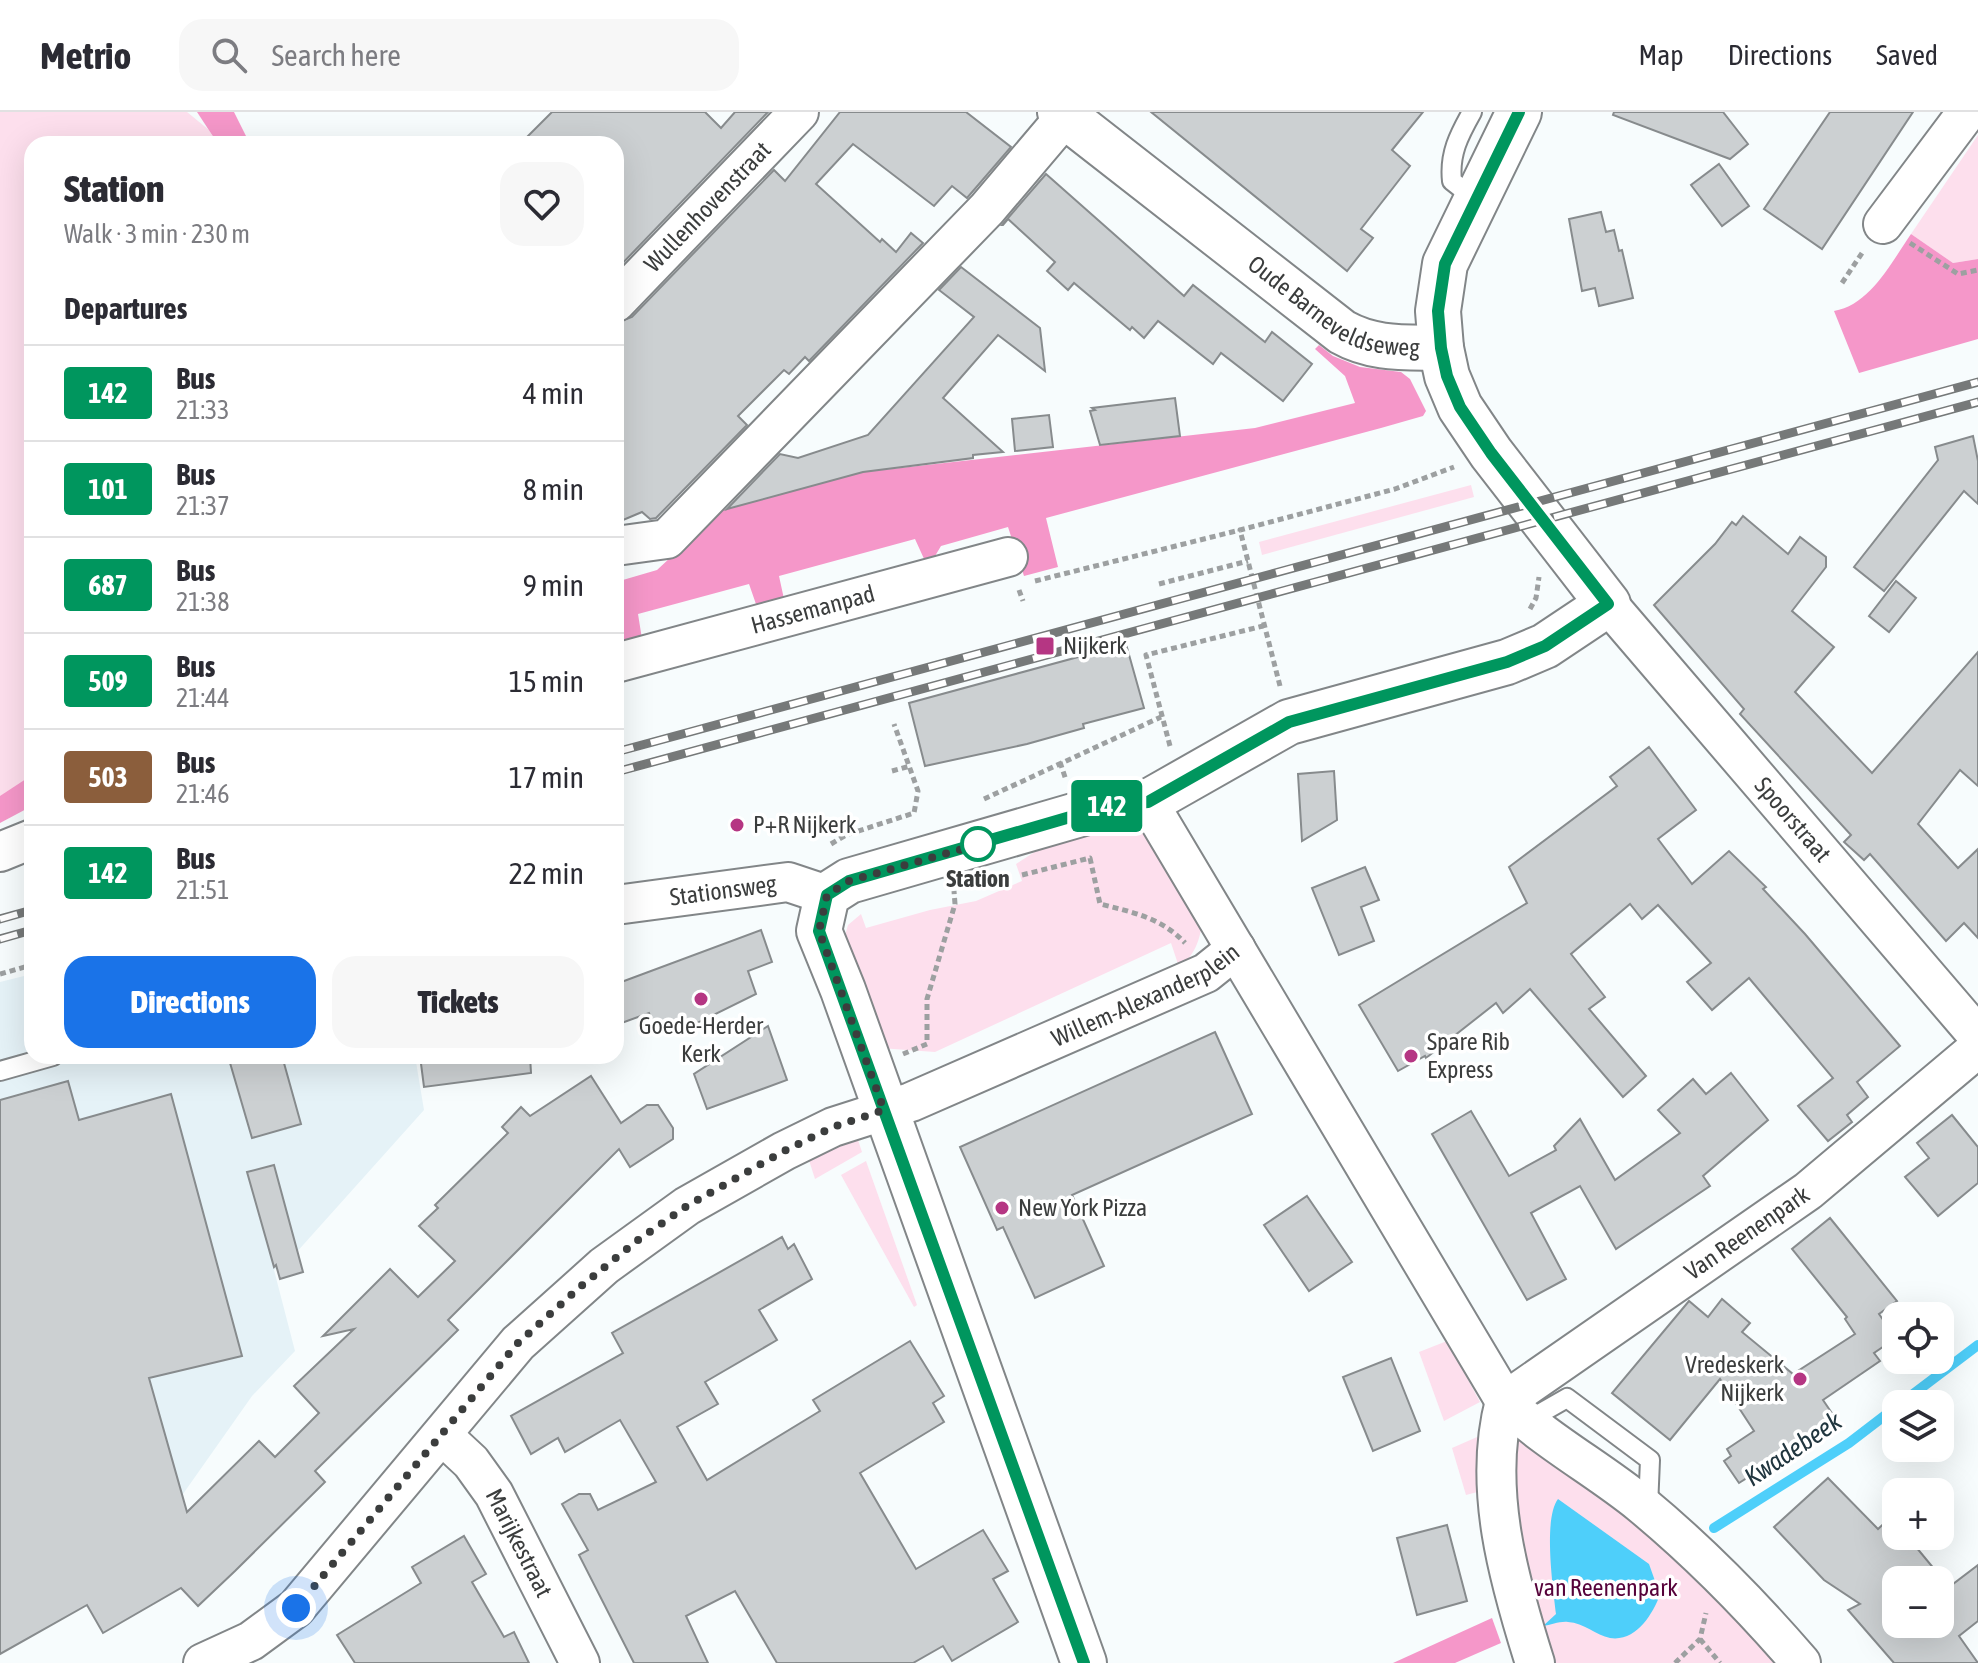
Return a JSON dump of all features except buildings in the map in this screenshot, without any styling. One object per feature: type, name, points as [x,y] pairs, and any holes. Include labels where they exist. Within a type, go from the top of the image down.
[{"type":"street","name":"Wullenhovenstraat","points":[[624,294],[799,112]]},
{"type":"street","points":[[1441,348],[1438,311],[1445,264],[1519,112]]},
{"type":"street","points":[[1883,224],[1967,112]]},
{"type":"street","name":"Oude Barneveldseweg","points":[[624,545],[667,539],[987,209],[1062,114],[1342,332],[1360,342],[1380,347],[1441,348],[1447,376],[1460,407],[1491,453],[1608,604]]},
{"type":"street","name":"Hassemanpad","points":[[624,661],[1008,557]]},
{"type":"street","points":[[1084,1663],[897,1106],[819,931],[827,895],[849,881],[1107,806],[1148,802],[1289,722],[1507,662],[1545,646],[1608,604]]},
{"type":"street","name":"Spoorstraat","points":[[1608,604],[1978,1036]]},
{"type":"street","name":"Willem-Alexanderplein","points":[[203,1663],[251,1641],[296,1608],[518,1343],[580,1287],[638,1240],[687,1206],[833,1127],[897,1106],[1206,973],[1236,949],[1148,802]]},
{"type":"street","points":[[0,852],[24,842]]},
{"type":"street","name":"Stationsweg","points":[[624,904],[788,882],[827,895]]},
{"type":"street","points":[[1236,949],[1515,1412],[1595,1468],[1716,1569],[1801,1663]]},
{"type":"street","name":"Van Reenenpark","points":[[1515,1412],[1808,1191],[1978,1048]]},
{"type":"street","points":[[1515,1412],[1496,1443],[1499,1511],[1508,1570],[1535,1663]]},
{"type":"street","name":"Marijkestraat","points":[[442,1435],[471,1462],[494,1494],[580,1663]]},
{"type":"lane","points":[[1472,112],[1458,136],[1450,163],[1452,181],[1475,199]]},
{"type":"lane","points":[[0,1071],[25,1064]]},
{"type":"path","points":[[1883,224],[1958,274],[1978,270]]},
{"type":"path","points":[[1008,557],[1018,585],[1154,553],[1395,489],[1491,453]]},
{"type":"path","points":[[1240,530],[1289,722]]},
{"type":"path","points":[[1159,584],[1248,561]]},
{"type":"path","points":[[975,803],[1161,717]]},
{"type":"path","points":[[894,724],[918,791]]},
{"type":"path","points":[[892,771],[910,766]]},
{"type":"path","points":[[1019,875],[1090,858],[1100,904],[1147,916],[1176,933],[1194,952],[1206,973]]},
{"type":"path","points":[[897,1106],[894,1057],[927,1044],[927,999],[955,904],[954,891]]},
{"type":"path","points":[[0,974],[24,967]]},
{"type":"path","points":[[1675,1663],[1700,1639],[1716,1569]]},
{"type":"path","points":[[1700,1639],[1720,1663]]},
{"type":"shaded area","points":[[197,112],[234,112],[246,136],[213,136]]},
{"type":"shaded area","points":[[1911,234],[1953,263],[1978,259],[1978,339],[1859,373],[1834,311],[1847,307],[1869,292]]},
{"type":"shaded area","points":[[1319,345],[1333,356],[1360,367],[1401,372],[1410,379],[1426,411],[1423,416],[1381,428],[1046,518],[1058,567],[1024,576],[1008,527],[941,546],[935,556],[925,561],[915,539],[779,576],[784,599],[757,607],[749,584],[638,614],[642,639],[624,645],[624,580],[657,570],[712,513],[880,467],[882,470],[1255,428],[1355,403],[1345,376],[1315,349]]},
{"type":"shaded area","points":[[24,780],[24,810],[0,823],[0,796]]},
{"type":"shaded area","points":[[24,976],[24,1064],[416,1064],[424,1110],[295,1254],[274,1270],[295,1351],[252,1396],[183,1494],[0,1542],[0,982]]},
{"type":"shaded area","points":[[1492,1618],[1501,1643],[1455,1663],[1393,1663]]},
{"type":"green space","points":[[0,112],[187,112],[212,136],[24,136],[24,791],[0,807]]},
{"type":"green space","points":[[1978,135],[1978,259],[1953,263],[1911,234]]},
{"type":"green space","points":[[1471,485],[1474,497],[1262,555],[1259,542]]},
{"type":"green space","points":[[1116,822],[1136,825],[1148,836],[1202,924],[1195,948],[1184,963],[1179,967],[1171,943],[935,1052],[880,1048],[844,939],[848,925],[861,914],[866,928],[976,901],[1022,881],[1016,864],[1056,838]]},
{"type":"green space","points":[[856,1134],[862,1152],[815,1179],[807,1154]]},
{"type":"green space","points":[[866,1161],[917,1305],[914,1307],[841,1175]]},
{"type":"green space","points":[[1447,1341],[1480,1402],[1444,1421],[1419,1352]]},
{"type":"green space","name":"van Reenenpark","points":[[1519,1431],[1593,1481],[1791,1663],[1546,1663],[1506,1483]]},
{"type":"green space","points":[[1484,1434],[1489,1489],[1466,1495],[1452,1448]]},
{"type":"water","points":[[1558,1499],[1649,1564],[1660,1595],[1642,1626],[1628,1636],[1610,1638],[1568,1622],[1543,1626],[1556,1614],[1550,1537],[1553,1509]]},
{"type":"waterway","name":"Kwadebeek","points":[[1919,1390],[1978,1345]]},
{"type":"waterway","name":"Kwadebeek","points":[[1714,1528],[1849,1443],[1882,1418]]},
{"type":"railway","points":[[624,750],[1978,382]]},
{"type":"railway","points":[[624,770],[1978,402]]},
{"type":"railway","points":[[0,919],[24,912]]},
{"type":"railway","points":[[0,939],[24,932]]},
{"type":"bus line","name":"142","points":[[1084,1663],[843,990],[819,931],[827,895],[849,881],[1107,806],[1148,802],[1289,722],[1507,662],[1545,646],[1608,604],[1491,453],[1460,407],[1447,376],[1441,348],[1438,311],[1445,264],[1519,112]]},
{"type":"place","name":"Nijkerk","points":[[1045,646]]},
{"type":"place","name":"P+R Nijkerk","points":[[737,825]]},
{"type":"place","name":"Station","points":[[978,844]]},
{"type":"place","name":"Goede-Herder Kerk","points":[[701,999]]},
{"type":"place","name":"Spare Rib Express","points":[[1411,1056]]},
{"type":"place","name":"New York Pizza","points":[[1002,1208]]},
{"type":"place","name":"Vredeskerk Nijkerk","points":[[1800,1379]]},
{"type":"route","points":[[296,1608],[518,1343],[604,1266],[687,1206],[784,1151],[833,1127],[884,1110],[843,990],[819,931],[827,895],[849,881],[978,844]]}]
